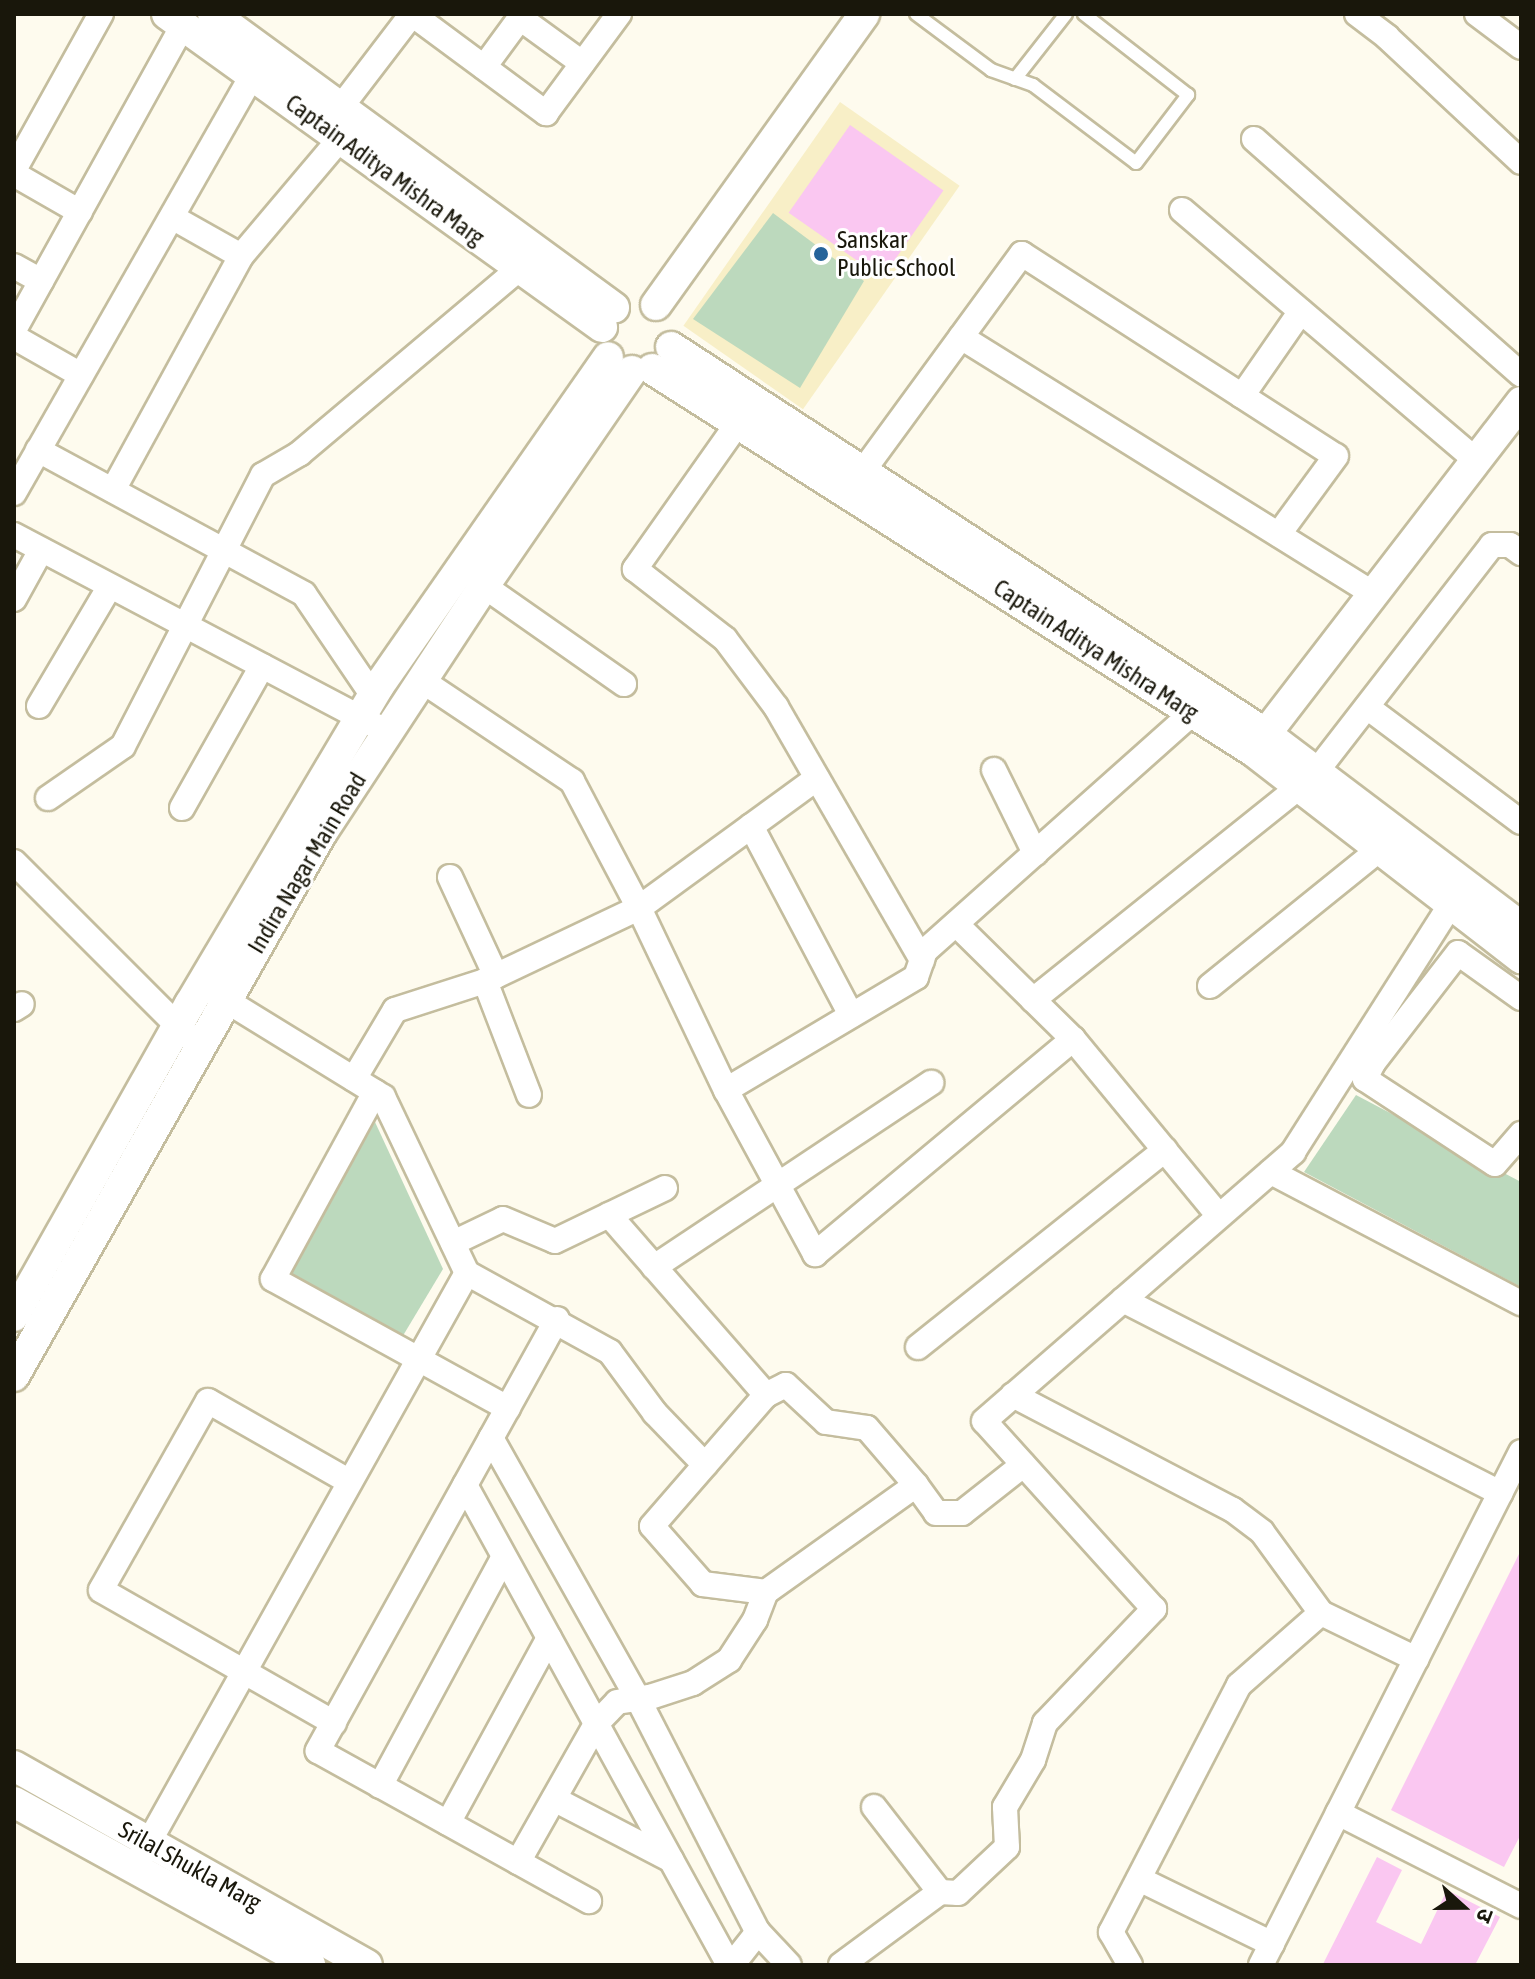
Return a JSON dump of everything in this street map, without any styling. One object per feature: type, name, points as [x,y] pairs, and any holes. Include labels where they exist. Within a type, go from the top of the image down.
[{"type":"street","points":[[80,212],[14,172],[101,14]]},
{"type":"street","name":"Captain Aditya Mishra Marg","points":[[213,14],[520,268],[608,318]]},
{"type":"street","points":[[113,490],[241,256],[341,123],[412,14],[546,113],[619,14]]},
{"type":"street","points":[[656,305],[864,14]]},
{"type":"street","points":[[1357,14],[1387,37],[1521,162]]},
{"type":"street","points":[[1477,14],[1521,47]]},
{"type":"street","points":[[484,67],[521,16],[582,63]]},
{"type":"street","points":[[14,330],[80,212],[175,20]]},
{"type":"street","name":"Captain Aditya Mishra Marg","points":[[175,20],[252,75],[341,123],[608,318]]},
{"type":"street","points":[[14,493],[252,75]]},
{"type":"street","points":[[1254,139],[1521,374]]},
{"type":"street","points":[[1182,210],[1476,460]]},
{"type":"street","points":[[172,217],[241,256]]},
{"type":"street","points":[[863,471],[1022,254],[1336,456],[1279,534]]},
{"type":"street","points":[[14,266],[41,281]]},
{"type":"street","points":[[48,798],[123,746],[263,475],[299,454],[520,268]]},
{"type":"street","points":[[638,300],[656,305],[665,313],[672,327],[641,361],[602,345],[608,318],[638,300]]},
{"type":"street","points":[[1242,396],[1301,311]]},
{"type":"street","points":[[14,337],[81,375]]},
{"type":"street","points":[[961,337],[1374,594]]},
{"type":"street","name":"Captain Aditya Mishra Marg","points":[[641,361],[1193,712],[1260,742]]},
{"type":"street","name":"Captain Aditya Mishra Marg","points":[[641,361],[863,471],[1520,923]]},
{"type":"street","name":"Indira Nagar Main Road","points":[[14,1316],[179,1025],[214,994],[484,586],[641,361]]},
{"type":"street","name":"Indira Nagar Main Road","points":[[14,1376],[199,1049],[214,994],[366,707],[641,361]]},
{"type":"street","points":[[1260,742],[1521,402]]},
{"type":"street","points":[[738,423],[635,569],[725,639],[776,707],[922,960]]},
{"type":"street","points":[[38,450],[304,594],[366,707],[387,732]]},
{"type":"street","points":[[14,535],[262,666],[366,707]]},
{"type":"street","points":[[1033,1000],[1308,779],[1492,545],[1510,545],[1521,553]]},
{"type":"street","points":[[14,599],[41,550]]},
{"type":"street","points":[[39,706],[110,586]]},
{"type":"street","points":[[484,586],[624,684]]},
{"type":"street","points":[[182,808],[262,666]]},
{"type":"street","points":[[421,680],[572,781],[639,908],[726,1090],[815,1254],[1073,1039]]},
{"type":"street","points":[[1367,707],[1521,822]]},
{"type":"street","points":[[726,1090],[916,977],[925,951],[1193,712]]},
{"type":"street","points":[[994,770],[1035,853]]},
{"type":"street","points":[[354,1079],[395,1010],[490,979],[639,908],[817,778]]},
{"type":"street","name":"Captain Aditya Mishra Marg","points":[[1308,779],[1380,849],[1521,958]]},
{"type":"street","points":[[751,826],[851,1015]]},
{"type":"street","points":[[1210,986],[1380,849]]},
{"type":"street","points":[[14,862],[179,1025],[199,1049]]},
{"type":"street","points":[[450,877],[490,979],[529,1095]]},
{"type":"street","points":[[841,1965],[940,1892],[958,1893],[1007,1847],[1005,1807],[1033,1760],[1045,1723],[1154,1609],[984,1421],[1293,1152],[1451,904]]},
{"type":"street","points":[[956,924],[1073,1039],[1219,1216]]},
{"type":"street","points":[[1521,998],[1458,953],[1373,1063],[1365,1079],[1495,1164],[1521,1134]]},
{"type":"street","points":[[214,994],[383,1097],[467,1273],[557,1319],[610,1352],[655,1413],[705,1465]]},
{"type":"street","points":[[654,1267],[931,1083]]},
{"type":"street","points":[[375,1092],[273,1279],[508,1408]]},
{"type":"street","points":[[918,1347],[1165,1150]]},
{"type":"street","points":[[1271,1172],[1521,1303]]},
{"type":"street","points":[[453,1243],[503,1219],[555,1241],[665,1188]]},
{"type":"street","points":[[609,1215],[766,1395]]},
{"type":"street","points":[[141,1855],[467,1273]]},
{"type":"street","points":[[1123,1300],[1500,1493]]},
{"type":"street","points":[[557,1319],[318,1751],[589,1901]]},
{"type":"street","points":[[766,1592],[703,1584],[652,1526],[766,1395],[786,1385],[826,1422],[867,1428],[936,1513],[962,1513],[1023,1465]]},
{"type":"street","points":[[1013,1395],[1233,1510],[1262,1532],[1321,1613],[1416,1659]]},
{"type":"street","points":[[334,1723],[101,1590],[208,1401],[350,1482]]},
{"type":"street","points":[[491,1438],[638,1699],[758,1932],[789,1965]]},
{"type":"street","points":[[1139,1879],[1267,1954],[1521,1452]]},
{"type":"street","points":[[465,1485],[731,1965],[758,1932]]},
{"type":"street","points":[[518,1862],[596,1724],[617,1702],[693,1683],[729,1660],[755,1620],[766,1592],[916,1485]]},
{"type":"street","points":[[380,1786],[504,1557]]},
{"type":"street","points":[[1130,1965],[1111,1932],[1239,1685],[1321,1613]]},
{"type":"street","points":[[448,1823],[549,1638]]},
{"type":"street","name":"Srilal Shukla Marg","points":[[14,1766],[141,1855],[310,1965]]},
{"type":"street","points":[[554,1799],[671,1860]]},
{"type":"street","name":"Srilal Shukla Marg","points":[[14,1802],[141,1855]]},
{"type":"street","points":[[874,1807],[940,1892]]},
{"type":"street","points":[[1338,1813],[1518,1896]]},
{"type":"street","name":"Srilal Shukla Marg","points":[[281,1945],[367,1965]]},
{"type":"lane","points":[[916,14],[991,70],[1033,85],[1136,163],[1188,95],[1084,14]]},
{"type":"lane","points":[[1015,79],[1066,14]]},
{"type":"shaded area","name":"Sanskar Public School","points":[[840,102],[960,186],[803,409],[683,326]]},
{"type":"green space","points":[[773,213],[864,281],[800,388],[693,319]]},
{"type":"green space","points":[[1356,1095],[1521,1182],[1521,1287],[1304,1172]]},
{"type":"green space","points":[[375,1122],[443,1269],[401,1339],[288,1273]]},
{"type":"building","points":[[850,125],[943,190],[882,278],[789,213]]},
{"type":"building","points":[[1521,1550],[1521,1834],[1504,1867],[1391,1810]]},
{"type":"building","points":[[1377,1857],[1402,1870],[1376,1922],[1421,1944],[1447,1890],[1500,1917],[1475,1965],[1323,1964]]},
{"type":"place","name":"Sanskar Public School","points":[[821,254]]}]
